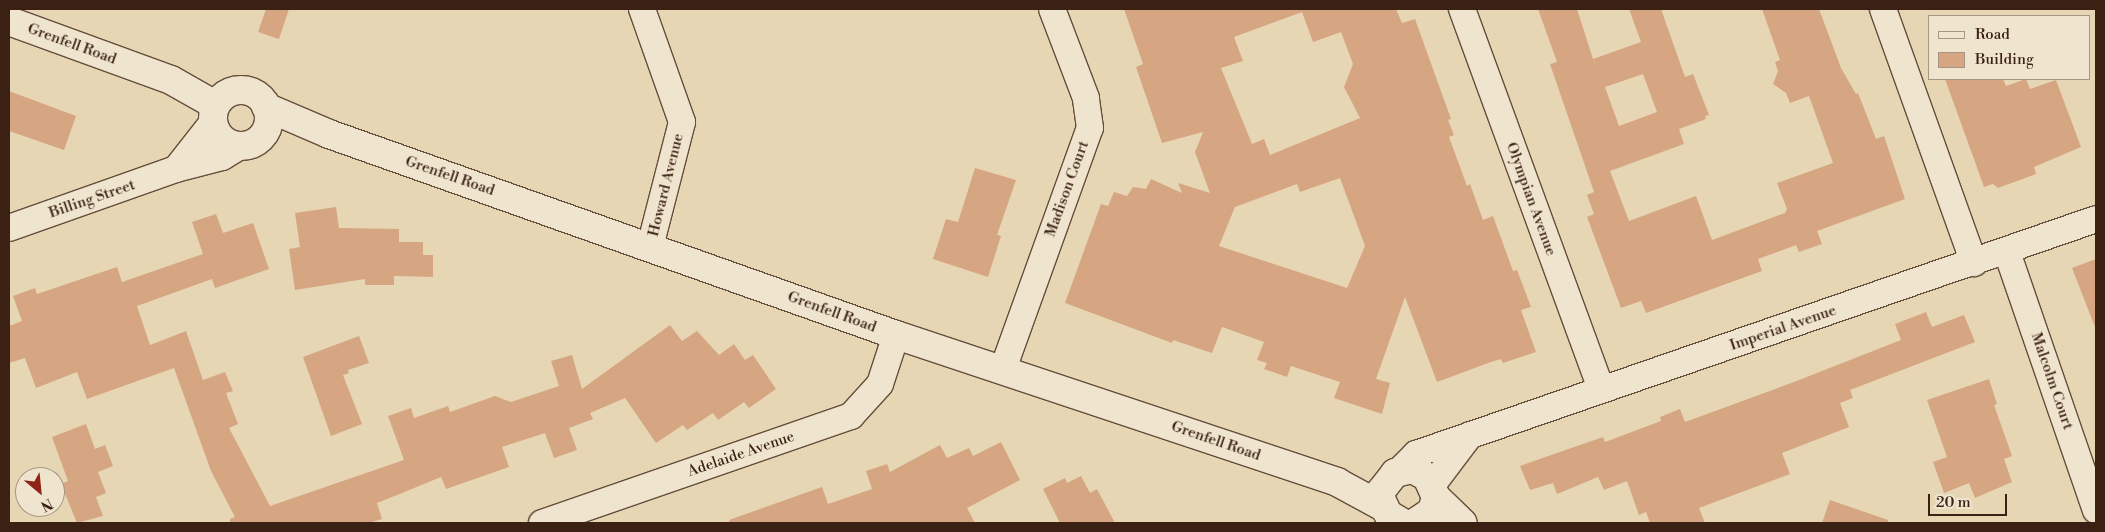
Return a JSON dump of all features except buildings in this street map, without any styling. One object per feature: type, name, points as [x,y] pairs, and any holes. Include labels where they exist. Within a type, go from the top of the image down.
[{"type":"street","name":"Howard Avenue","points":[[642,9],[682,122],[650,247]]},
{"type":"street","name":"Madison Court","points":[[1002,369],[1090,128],[1086,98],[1052,9]]},
{"type":"street","name":"Olympian Avenue","points":[[1462,9],[1601,389]]},
{"type":"street","points":[[1883,9],[1974,263]]},
{"type":"street","name":"Grenfell Road","points":[[9,21],[171,80],[214,114]]},
{"type":"street","points":[[176,169],[228,93],[246,90],[254,93],[266,106],[267,125],[253,139],[226,142],[214,114]]},
{"type":"street","name":"Grenfell Road","points":[[266,106],[329,134],[896,335],[1337,482],[1410,520]]},
{"type":"street","name":"Grenfell Road","points":[[253,139],[329,134]]},
{"type":"street","name":"Billing Street","points":[[9,228],[176,169],[222,157],[253,139]]},
{"type":"street","name":"Imperial Avenue","points":[[1397,472],[1416,454],[1601,389],[2007,252],[2096,219]]},
{"type":"street","name":"Malcolm Court","points":[[2007,252],[2096,510]]},
{"type":"street","name":"Adelaide Avenue","points":[[542,523],[603,513],[851,416],[880,384],[896,335]]},
{"type":"street","points":[[1397,472],[1381,492],[1410,520],[1432,511],[1434,491],[1470,435]]},
{"type":"street","name":"Grenfell Road","points":[[1337,482],[1397,472],[1420,472],[1434,491],[1463,523]]}]
